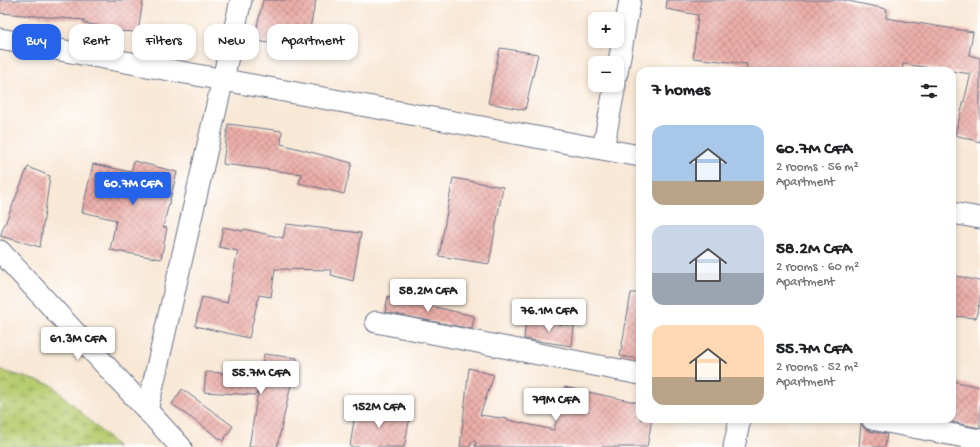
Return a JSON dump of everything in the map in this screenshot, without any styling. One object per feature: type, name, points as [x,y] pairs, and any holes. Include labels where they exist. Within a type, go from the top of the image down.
[{"type":"street","points":[[147,411],[224,80],[241,0]]},
{"type":"street","points":[[620,56],[630,0]]},
{"type":"street","points":[[0,39],[636,155]]},
{"type":"street","points":[[603,149],[614,92]]},
{"type":"street","points":[[956,215],[980,218]]},
{"type":"street","points":[[0,252],[181,447]]},
{"type":"street","points":[[376,322],[636,373]]},
{"type":"street","points":[[734,447],[739,423]]},
{"type":"street","points":[[893,423],[980,440]]},
{"type":"green space","points":[[0,370],[52,385],[118,447],[0,447]]},
{"type":"building","points":[[0,0],[143,0],[139,24],[132,24],[132,32],[124,31],[124,24],[89,24],[84,23],[84,20],[0,13]]},
{"type":"building","points":[[263,0],[316,0],[311,24],[267,24],[267,43],[259,41],[259,24],[258,24]]},
{"type":"building","points":[[667,0],[843,0],[887,9],[886,18],[973,32],[969,55],[980,58],[980,142],[956,135],[971,74],[956,72],[956,67],[923,67],[903,64],[903,67],[747,67],[747,64],[693,58],[698,15],[666,9]]},
{"type":"building","points":[[500,48],[538,54],[525,110],[488,103]]},
{"type":"building","points":[[228,124],[282,131],[281,144],[352,163],[344,194],[299,183],[302,174],[223,164]]},
{"type":"building","points":[[134,161],[177,172],[163,227],[167,228],[161,259],[110,250],[116,220],[82,212],[93,164],[131,172]]},
{"type":"building","points":[[28,167],[50,176],[40,247],[0,236]]},
{"type":"building","points":[[453,178],[503,187],[489,264],[439,256]]},
{"type":"building","points":[[286,224],[361,233],[353,281],[331,275],[332,270],[275,269],[271,297],[259,295],[249,338],[195,326],[202,297],[227,303],[238,251],[219,247],[223,227],[243,231],[244,229],[283,238]]},
{"type":"building","points":[[956,276],[980,281],[980,299],[976,318],[956,316]]},
{"type":"building","points":[[631,293],[636,293],[636,358],[620,356]]},
{"type":"building","points":[[388,296],[474,316],[472,329],[385,312]]},
{"type":"building","points":[[526,320],[574,326],[572,346],[524,339]]},
{"type":"building","points":[[264,354],[297,358],[277,447],[249,447],[258,391],[255,395],[204,392],[206,372],[261,375]]},
{"type":"building","points":[[469,368],[494,375],[480,415],[508,419],[554,430],[564,387],[636,402],[636,423],[651,423],[647,447],[475,447],[476,442],[472,441],[470,447],[460,447]]},
{"type":"building","points":[[956,382],[980,387],[980,428],[956,423]]},
{"type":"building","points":[[182,389],[233,426],[223,441],[172,404]]},
{"type":"building","points":[[356,407],[410,417],[404,447],[350,447]]},
{"type":"building","points":[[861,423],[864,428],[869,431],[887,434],[885,447],[859,447]]}]
